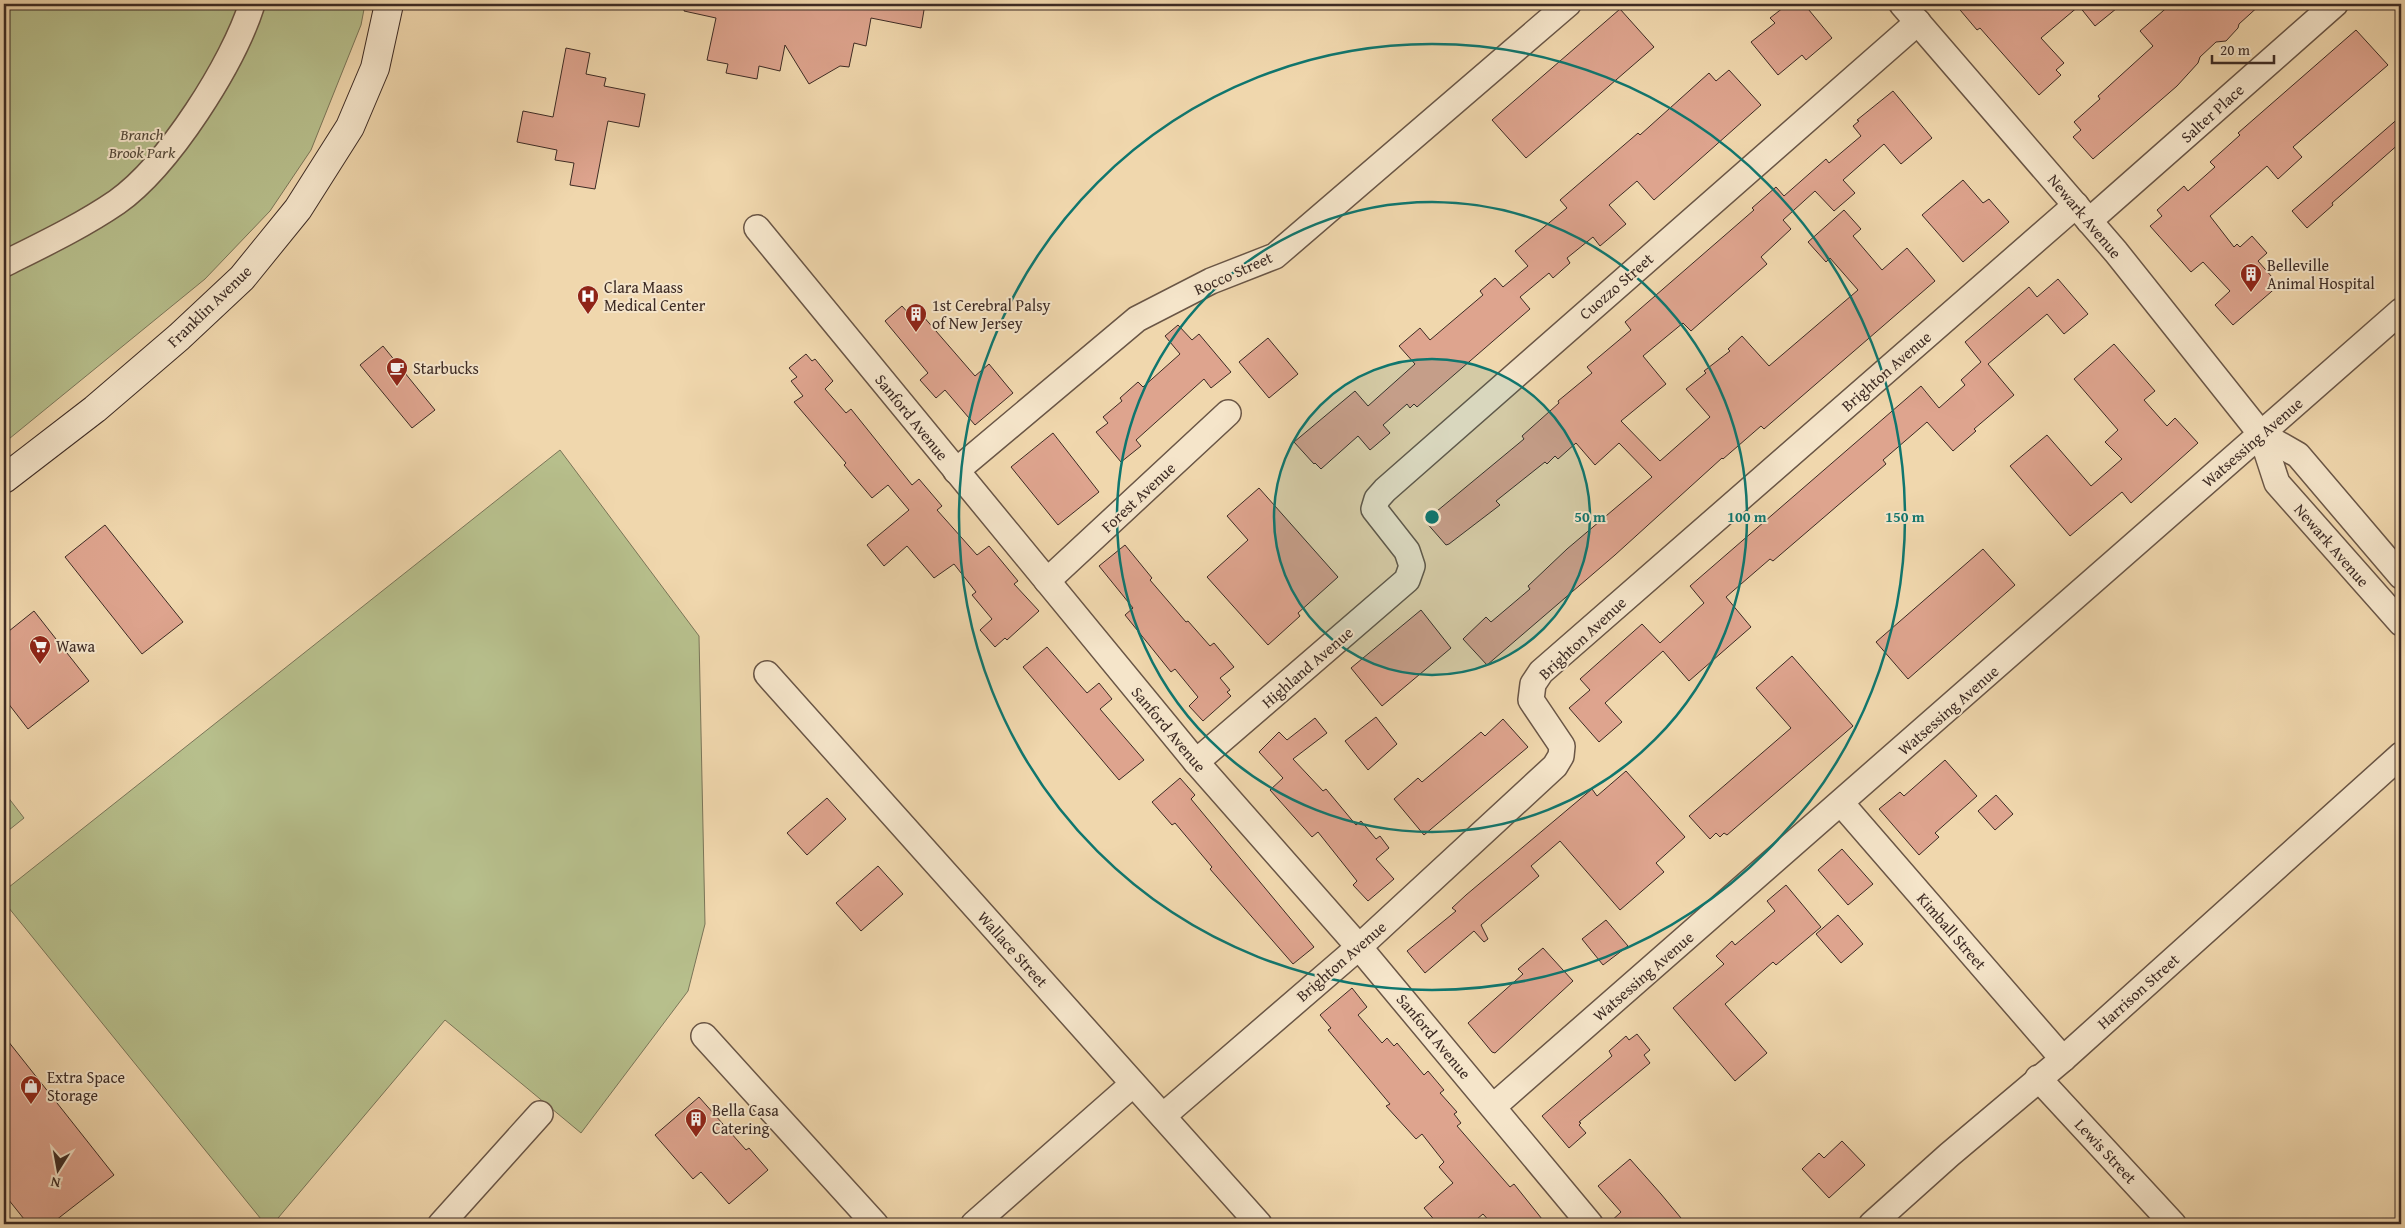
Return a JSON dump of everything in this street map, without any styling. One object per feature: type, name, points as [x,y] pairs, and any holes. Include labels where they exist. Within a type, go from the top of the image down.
[{"type":"main road","name":"Franklin Avenue","points":[[4,479],[121,387],[179,337],[248,271],[298,209],[350,127],[376,68],[389,4]]},
{"type":"street","points":[[4,264],[118,201],[150,170],[176,142],[218,79],[252,4]]},
{"type":"street","name":"Salter Place","points":[[2082,213],[2335,4]]},
{"type":"street","name":"Rocco Street","points":[[956,471],[1138,319],[1211,281],[1275,256],[1555,8]]},
{"type":"street","name":"Newark Avenue","points":[[1910,13],[2082,213],[2260,434],[2277,482],[2401,623]]},
{"type":"street","name":"Cuozzo Street","points":[[1412,566],[1407,551],[1374,508],[1377,499],[1384,490],[1910,13]]},
{"type":"street","name":"Brighton Avenue","points":[[1163,1116],[1359,946],[1556,766],[1561,756],[1562,746],[1531,700],[1533,684],[1541,672],[2082,213]]},
{"type":"street","name":"Sanford Avenue","points":[[757,228],[1196,762],[1359,946],[1494,1106],[1590,1224]]},
{"type":"street","name":"Watsessing Avenue","points":[[1494,1106],[1841,804],[2401,311]]},
{"type":"street","name":"Forest Avenue","points":[[1047,581],[1228,413]]},
{"type":"street","name":"Newark Avenue","points":[[2260,434],[2298,455],[2401,576]]},
{"type":"street","name":"Highland Avenue","points":[[1196,762],[1407,580],[1412,566]]},
{"type":"street","name":"Wallace Street","points":[[767,674],[1259,1224]]},
{"type":"street","name":"Harrison Street","points":[[1872,1224],[2062,1059],[2401,755]]},
{"type":"street","name":"Kimball Street","points":[[1841,804],[2062,1059]]},
{"type":"street","points":[[704,1036],[875,1224]]},
{"type":"street","name":"Lewis Street","points":[[2038,1078],[2173,1224]]},
{"type":"street","points":[[974,1224],[1133,1084]]},
{"type":"street","points":[[441,1224],[540,1114]]},
{"type":"green space","name":"Branch Brook Park","points":[[4,4],[365,4],[361,25],[311,150],[270,211],[205,279],[4,443]]},
{"type":"green space","points":[[560,450],[699,636],[705,924],[688,991],[581,1133],[445,1020],[273,1224],[265,1224],[4,902],[4,891]]},
{"type":"green space","points":[[4,792],[24,818],[4,834]]},
{"type":"building","points":[[685,4],[925,4],[921,28],[871,18],[866,46],[854,43],[849,67],[840,66],[809,84],[785,45],[780,71],[759,66],[757,79],[726,73],[728,64],[707,60],[716,18],[684,11]]},
{"type":"building","points":[[1788,4],[1804,4],[1832,38],[1806,60],[1802,55],[1778,75],[1751,42],[1775,23],[1770,18]]},
{"type":"building","points":[[1955,4],[2122,4],[2095,26],[2079,6],[2041,38],[2064,63],[2056,70],[2061,75],[2039,95],[1980,28],[1977,30]]},
{"type":"building","points":[[2171,4],[2261,4],[2239,24],[2238,28],[2226,41],[2216,42],[2200,57],[2198,63],[2177,86],[2093,159],[2073,137],[2081,130],[2074,122],[2100,99],[2098,96],[2153,46],[2140,31]]},
{"type":"building","points":[[1620,9],[1654,47],[1526,158],[1492,120]]},
{"type":"building","points":[[2356,30],[2388,65],[2293,147],[2302,157],[2278,179],[2267,166],[2210,216],[2234,247],[2237,244],[2240,247],[2252,236],[2267,253],[2258,261],[2279,285],[2233,325],[2215,305],[2230,291],[2203,262],[2191,272],[2150,226],[2162,216],[2157,210],[2184,186],[2188,191],[2215,167],[2210,162],[2240,135],[2238,133]]},
{"type":"building","points":[[566,48],[590,53],[586,74],[606,78],[604,86],[645,94],[639,127],[608,121],[595,189],[570,185],[574,163],[555,160],[557,150],[517,142],[523,111],[553,117]]},
{"type":"building","points":[[1729,70],[1761,105],[1654,200],[1637,181],[1609,205],[1626,224],[1600,246],[1593,237],[1567,258],[1570,263],[1553,278],[1549,273],[1520,297],[1530,309],[1417,407],[1414,404],[1410,408],[1407,404],[1383,425],[1390,433],[1370,450],[1358,436],[1321,469],[1294,442],[1355,391],[1368,406],[1415,364],[1399,346],[1420,328],[1430,340],[1483,295],[1480,291],[1495,278],[1503,287],[1528,266],[1515,251],[1567,208],[1560,200],[1638,133],[1640,135],[1709,73],[1716,81]]},
{"type":"building","points":[[1893,91],[1932,138],[1901,164],[1884,144],[1843,180],[1855,193],[1834,211],[1815,191],[1783,220],[1791,229],[1761,257],[1767,264],[1691,331],[1683,323],[1643,356],[1666,384],[1621,421],[1660,461],[1710,417],[1686,389],[1706,373],[1704,371],[1730,351],[1728,349],[1742,336],[1769,366],[1858,290],[1830,258],[1826,262],[1808,242],[1844,210],[1861,229],[1853,236],[1882,270],[1907,248],[1935,281],[1764,429],[1761,426],[1722,458],[1615,555],[1487,665],[1463,639],[1486,617],[1491,622],[1530,589],[1528,586],[1567,549],[1652,477],[1619,443],[1595,465],[1576,443],[1558,459],[1555,456],[1547,464],[1545,462],[1496,501],[1500,505],[1449,544],[1446,545],[1425,521],[1524,439],[1522,436],[1559,403],[1558,401],[1592,373],[1587,367],[1631,330],[1625,322],[1754,210],[1752,208],[1776,187],[1784,196],[1826,159],[1829,163],[1861,136],[1853,126],[1859,121],[1857,120]]},
{"type":"building","points":[[2401,116],[2401,142],[2332,203],[2333,205],[2307,228],[2292,211]]},
{"type":"building","points":[[1963,180],[1983,203],[1989,199],[2009,222],[1963,262],[1922,215]]},
{"type":"building","points":[[2058,279],[2088,314],[2064,334],[2047,314],[1988,364],[2014,395],[1974,429],[1976,431],[1953,451],[1927,422],[1883,460],[1886,464],[1773,561],[1770,559],[1726,597],[1751,627],[1689,681],[1663,651],[1605,703],[1622,722],[1599,742],[1569,708],[1590,690],[1580,679],[1642,624],[1660,643],[1704,603],[1690,586],[1921,386],[1939,408],[1965,385],[1961,380],[1981,362],[1965,342],[2029,287],[2037,297]]},
{"type":"building","points":[[902,306],[909,314],[916,308],[975,376],[989,364],[1013,393],[975,425],[945,390],[936,398],[920,380],[928,373],[885,321]]},
{"type":"building","points":[[1178,325],[1192,340],[1199,334],[1231,372],[1211,388],[1204,379],[1136,440],[1141,446],[1121,462],[1096,432],[1108,423],[1103,417],[1122,401],[1120,398],[1138,382],[1143,387],[1180,354],[1165,336]]},
{"type":"building","points":[[1268,338],[1298,374],[1269,398],[1239,362]]},
{"type":"building","points":[[2114,344],[2155,391],[2144,400],[2167,426],[2175,418],[2198,443],[2131,503],[2122,492],[2070,536],[2010,466],[2047,435],[2091,486],[2122,459],[2105,442],[2118,430],[2074,379]]},
{"type":"building","name":"Starbucks","points":[[383,346],[435,410],[412,428],[360,365]]},
{"type":"building","points":[[806,354],[812,361],[815,359],[833,381],[825,389],[846,413],[851,409],[912,485],[919,479],[942,506],[937,510],[977,555],[989,546],[1018,581],[1014,584],[1039,611],[1007,640],[1005,638],[995,647],[980,630],[992,619],[972,595],[976,592],[954,564],[934,578],[907,546],[884,566],[867,545],[909,510],[888,485],[872,498],[844,465],[846,463],[794,402],[803,396],[791,381],[797,377],[789,368]]},
{"type":"building","points":[[1053,433],[1099,492],[1058,525],[1011,467]]},
{"type":"building","points":[[1259,488],[1338,577],[1298,613],[1300,616],[1268,645],[1207,577],[1248,540],[1227,516]]},
{"type":"building","name":"Wawa","points":[[105,525],[183,622],[142,654],[65,557]]},
{"type":"building","points":[[1125,545],[1152,578],[1150,580],[1186,622],[1188,621],[1210,646],[1214,643],[1234,667],[1220,678],[1230,690],[1227,692],[1231,696],[1203,721],[1189,706],[1198,697],[1175,669],[1171,672],[1125,615],[1133,608],[1099,566]]},
{"type":"building","points":[[1983,549],[2015,585],[1908,679],[1876,642]]},
{"type":"building","points":[[1421,610],[1451,648],[1382,706],[1351,668]]},
{"type":"building","name":"Wawa","points":[[34,611],[89,681],[28,729],[4,698],[4,635]]},
{"type":"building","points":[[1047,647],[1087,693],[1099,683],[1112,699],[1100,709],[1144,760],[1119,780],[1023,667]]},
{"type":"building","points":[[1792,656],[1853,726],[1727,835],[1724,833],[1720,837],[1716,833],[1710,839],[1689,816],[1791,728],[1756,688]]},
{"type":"building","points":[[1376,717],[1397,744],[1368,770],[1345,741]]},
{"type":"building","points":[[1315,718],[1327,733],[1293,759],[1323,791],[1326,789],[1356,825],[1361,821],[1376,839],[1380,836],[1389,848],[1376,859],[1394,879],[1368,901],[1353,885],[1357,881],[1318,832],[1312,837],[1270,790],[1283,778],[1259,752],[1279,732],[1287,740]]},
{"type":"building","points":[[1503,719],[1528,747],[1424,835],[1394,799],[1418,778],[1422,782],[1481,732],[1485,736]]},
{"type":"building","points":[[1945,760],[1977,796],[1935,833],[1939,837],[1919,855],[1879,809],[1900,792],[1904,796]]},
{"type":"building","points":[[1626,771],[1685,837],[1656,863],[1664,872],[1620,910],[1560,841],[1531,866],[1539,876],[1481,925],[1488,939],[1484,942],[1474,931],[1425,973],[1407,951],[1456,911],[1452,908],[1466,895],[1592,789],[1597,796]]},
{"type":"building","points":[[1180,778],[1195,795],[1191,799],[1314,947],[1293,964],[1210,869],[1212,867],[1175,823],[1172,825],[1152,802]]},
{"type":"building","points":[[1996,795],[2013,814],[1995,830],[1978,811]]},
{"type":"building","points":[[827,798],[846,819],[807,855],[787,833]]},
{"type":"building","points":[[1842,849],[1873,884],[1848,905],[1818,870]]},
{"type":"building","points":[[878,866],[903,894],[861,931],[836,903]]},
{"type":"building","points":[[1786,885],[1821,927],[1776,965],[1773,962],[1725,1004],[1767,1053],[1735,1081],[1673,1008],[1724,964],[1716,956],[1732,941],[1735,945],[1775,911],[1767,901]]},
{"type":"building","points":[[1838,915],[1863,944],[1841,963],[1816,934]]},
{"type":"building","points":[[1606,920],[1628,946],[1603,965],[1582,939]]},
{"type":"building","points":[[1543,948],[1573,981],[1495,1053],[1492,1052],[1468,1023],[1523,974],[1518,969]]},
{"type":"building","points":[[1352,988],[1367,1007],[1358,1015],[1382,1043],[1387,1038],[1394,1046],[1397,1043],[1424,1075],[1428,1071],[1444,1090],[1440,1093],[1457,1112],[1454,1114],[1461,1123],[1457,1126],[1510,1187],[1514,1184],[1546,1224],[1492,1224],[1483,1214],[1471,1224],[1438,1224],[1424,1208],[1453,1183],[1439,1167],[1444,1162],[1422,1134],[1416,1139],[1386,1106],[1390,1104],[1328,1030],[1331,1028],[1320,1015]]},
{"type":"building","points":[[1637,1034],[1650,1050],[1644,1055],[1650,1063],[1579,1122],[1581,1123],[1579,1125],[1586,1133],[1569,1148],[1542,1116],[1612,1056],[1609,1051],[1626,1036],[1629,1040]]},
{"type":"building","name":"Extra Space Storage","points":[[4,1036],[114,1175],[51,1224],[28,1224],[4,1194]]},
{"type":"building","name":"Bella Casa Catering","points":[[699,1097],[746,1150],[749,1148],[768,1170],[729,1204],[701,1172],[693,1179],[655,1135]]},
{"type":"building","points":[[1842,1141],[1865,1165],[1829,1198],[1802,1169],[1819,1153],[1824,1158]]},
{"type":"building","points":[[1630,1159],[1686,1224],[1608,1224],[1621,1212],[1598,1186]]},
{"type":"place","name":"Belleville Animal Hospital","points":[[2251,293]]},
{"type":"place","name":"Clara Maass Medical Center","points":[[588,315]]},
{"type":"place","name":"1st Cerebral Palsy of New Jersey","points":[[916,333]]},
{"type":"place","name":"Starbucks","points":[[397,387]]},
{"type":"place","name":"Wawa","points":[[40,665]]},
{"type":"place","name":"Extra Space Storage","points":[[31,1105]]},
{"type":"place","name":"Bella Casa Catering","points":[[696,1138]]}]
